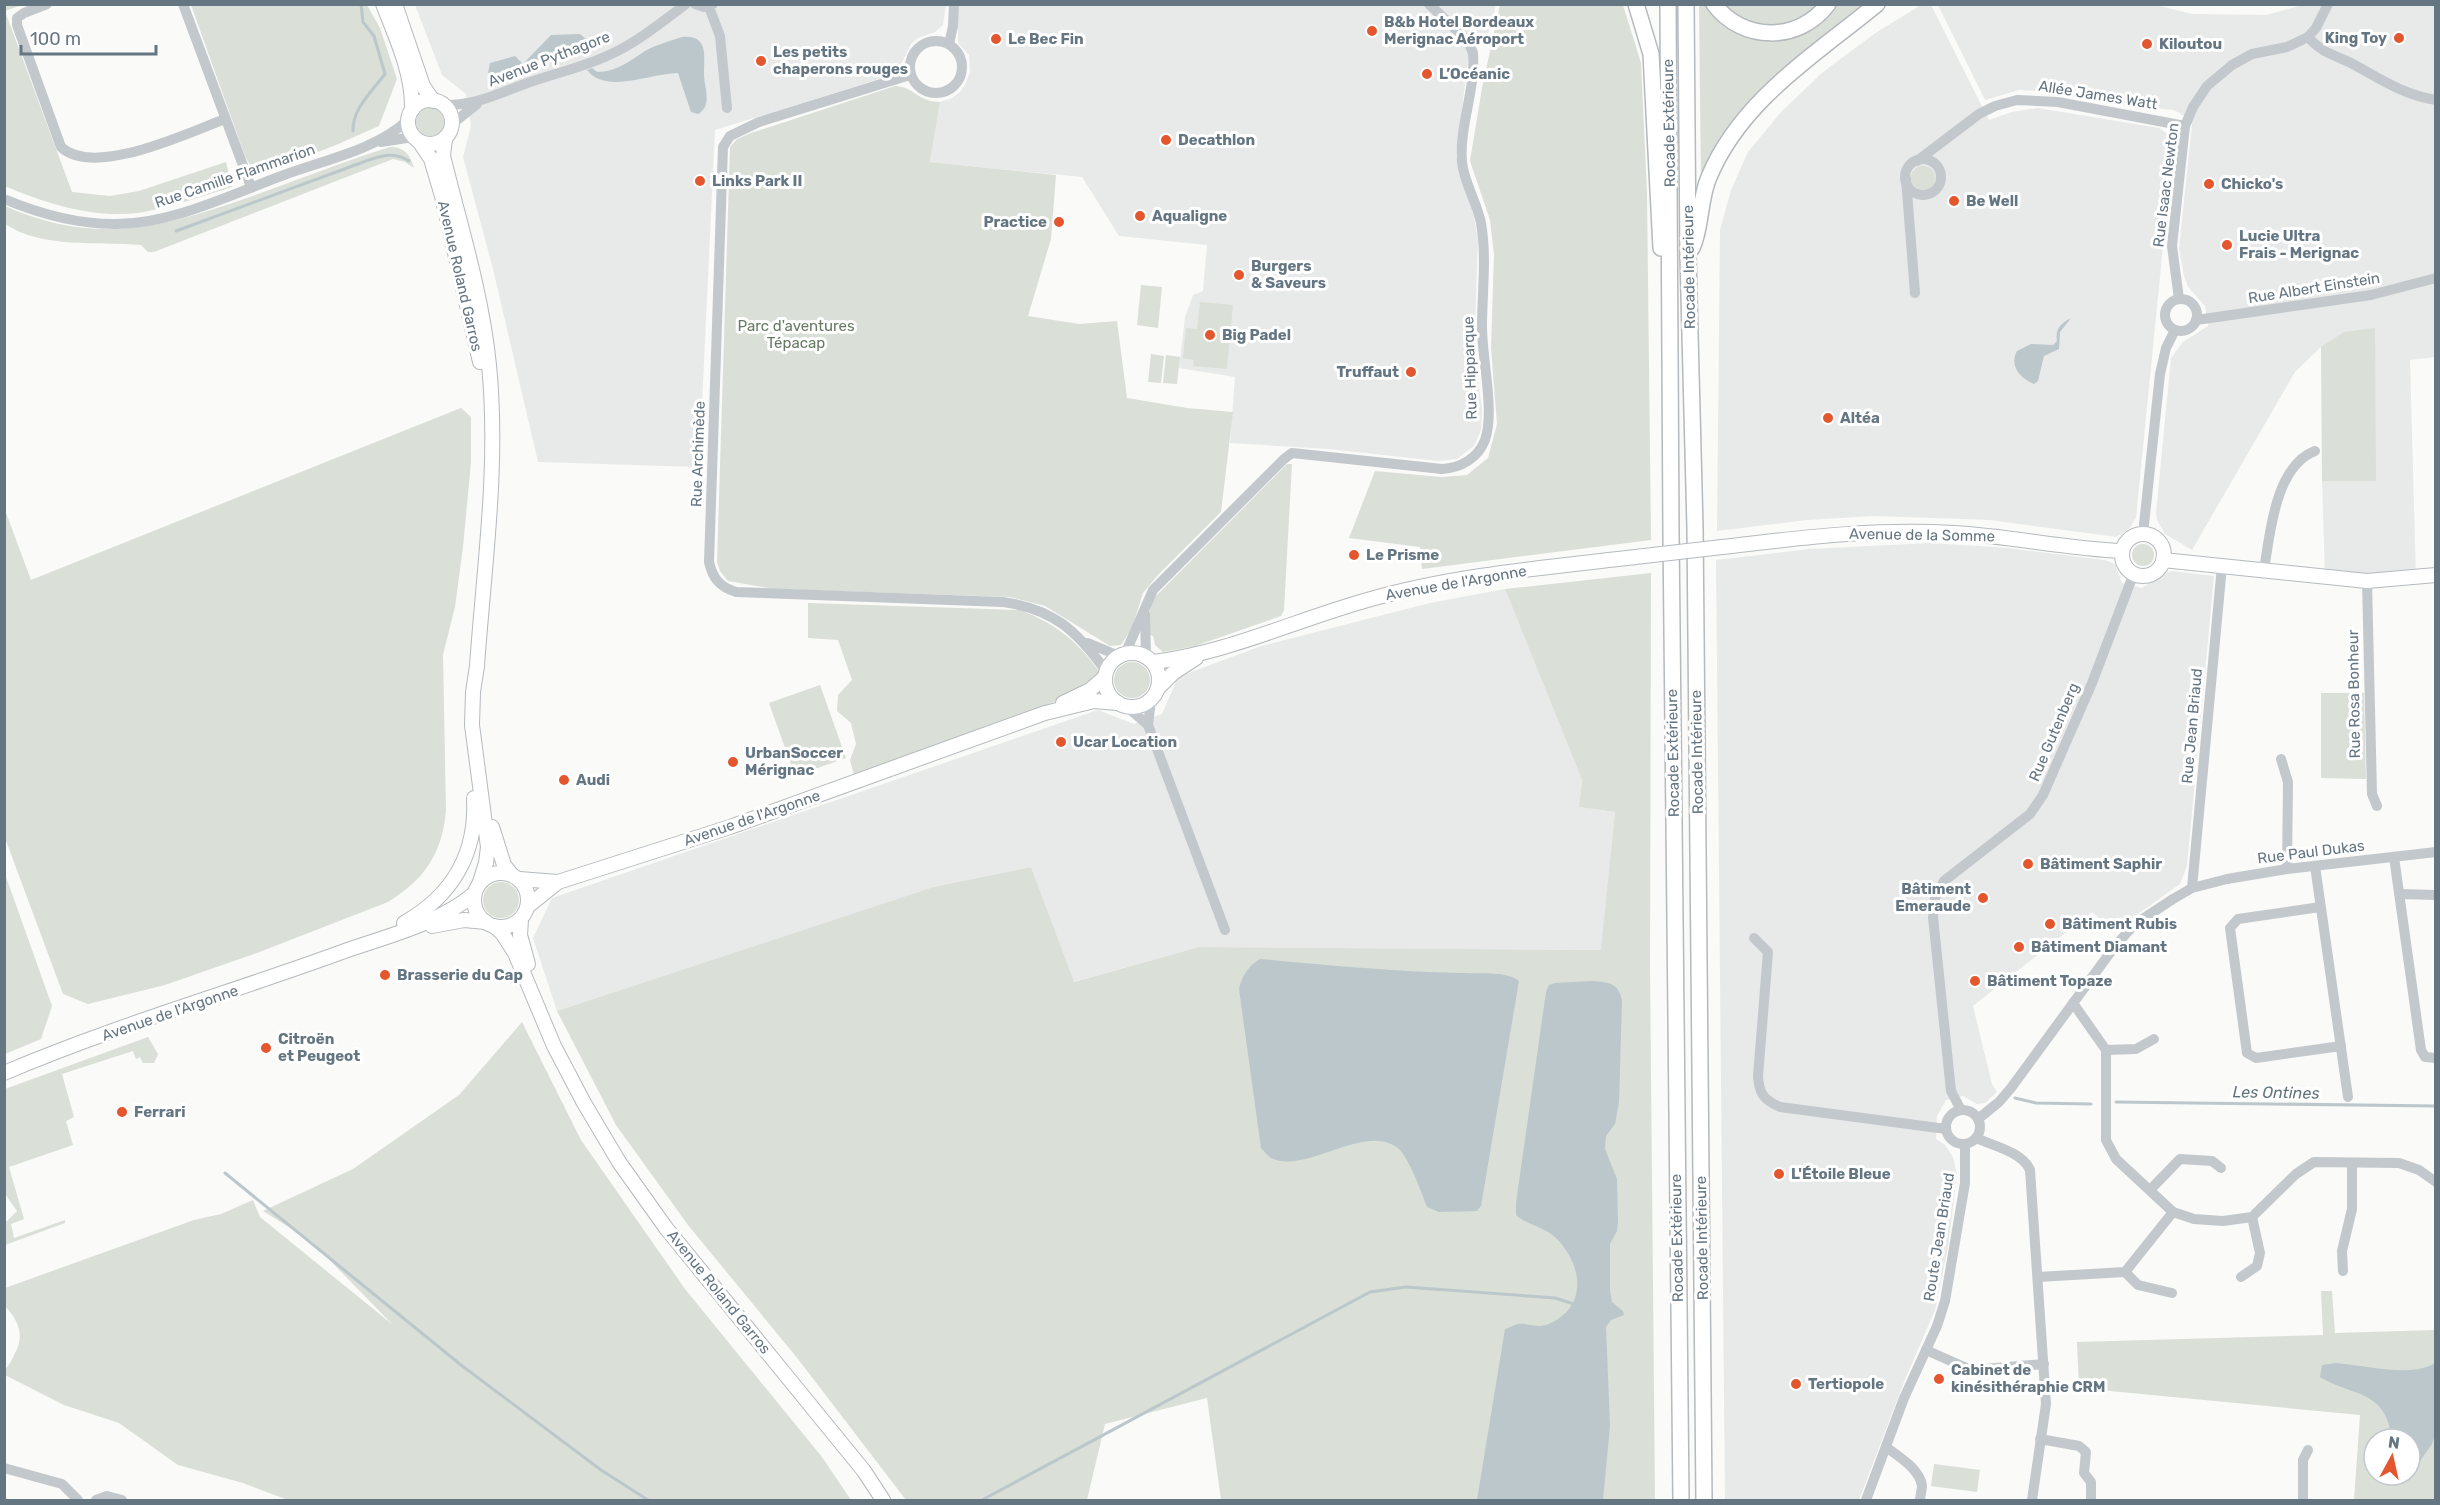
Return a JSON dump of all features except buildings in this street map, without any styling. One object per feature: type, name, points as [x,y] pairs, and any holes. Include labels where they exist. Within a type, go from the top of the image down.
[{"type":"highway","points":[[1636,4],[1651,54],[1660,246],[1671,273]]},
{"type":"highway","name":"Rocade Extérieure","points":[[1668,4],[1681,1500]]},
{"type":"highway","name":"Rocade Intérieure","points":[[1686,4],[1688,256],[1695,528],[1704,1500]]},
{"type":"highway","points":[[1714,4],[1733,24],[1746,30],[1770,33],[1797,28],[1814,19],[1828,4]]},
{"type":"highway","points":[[1688,256],[1698,235],[1703,196],[1712,171],[1742,120],[1781,76],[1869,4]]},
{"type":"highway","points":[[1769,91],[1877,4]]},
{"type":"main road","points":[[383,4],[412,90],[408,126],[416,139],[432,144],[445,138],[452,124],[450,113],[423,86],[394,4]]},
{"type":"main road","points":[[410,115],[421,102],[438,103]]},
{"type":"main road","name":"Avenue Roland Garros","points":[[445,138],[443,156],[484,328],[489,364],[491,496],[473,692],[475,755],[488,848],[486,863],[477,888]]},
{"type":"main road","name":"Avenue Roland Garros","points":[[416,139],[430,159],[445,208],[470,312],[490,414]]},
{"type":"main road","name":"Avenue de la Somme","points":[[1644,556],[1838,533],[1904,531],[1982,535],[2122,551]]},
{"type":"main road","points":[[2143,534],[2159,542],[2164,554],[2161,565],[2151,573],[2140,575],[2124,564],[2122,551],[2127,541],[2143,534]]},
{"type":"main road","name":"Avenue de l'Argonne","points":[[1150,659],[1203,654],[1330,611],[1413,588],[1508,573],[1644,556]]},
{"type":"main road","points":[[2163,560],[2367,581],[2436,575]]},
{"type":"main road","points":[[1139,654],[1150,659],[1160,679],[1151,700],[1142,705],[1122,705],[1108,692],[1106,674],[1122,655],[1139,654]]},
{"type":"main road","name":"Avenue de l'Argonne","points":[[1158,687],[1173,673],[1203,654]]},
{"type":"main road","name":"Avenue Roland Garros","points":[[477,666],[480,740],[487,801],[498,848],[504,864],[515,877]]},
{"type":"main road","name":"Avenue de l'Argonne","points":[[1045,713],[1090,690],[1106,674]]},
{"type":"main road","points":[[357,947],[419,914],[433,904],[449,887],[461,868],[472,833],[475,808],[469,733],[473,692]]},
{"type":"main road","name":"Avenue de l'Argonne","points":[[558,882],[730,827],[1045,713],[1094,701],[1122,705]]},
{"type":"main road","points":[[495,873],[558,882],[509,926],[490,924],[475,909],[477,888],[495,873]]},
{"type":"main road","points":[[515,877],[527,891],[525,913]]},
{"type":"main road","name":"Avenue de l'Argonne","points":[[4,1073],[52,1053],[336,955],[445,914],[477,888]]},
{"type":"main road","name":"Avenue Roland Garros","points":[[525,913],[520,935],[524,952],[568,1073]]},
{"type":"main road","name":"Avenue de l'Argonne","points":[[336,955],[447,922],[464,920],[490,924]]},
{"type":"main road","name":"Avenue Roland Garros","points":[[490,924],[502,933],[515,953],[543,1023],[568,1073],[605,1140],[641,1194],[864,1471],[883,1500]]},
{"type":"street","points":[[47,4],[24,13],[17,18],[17,25],[61,147],[69,155],[115,158],[225,119]]},
{"type":"street","points":[[183,4],[251,187]]},
{"type":"street","name":"Avenue Pythagore","points":[[438,103],[460,105],[482,101],[613,54],[686,4]]},
{"type":"street","points":[[694,4],[711,6],[720,36],[727,108]]},
{"type":"street","points":[[949,44],[954,4]]},
{"type":"street","name":"Rue Hipparque","points":[[1122,655],[1153,590],[1292,453],[1442,469],[1463,464],[1482,446],[1487,433],[1488,408],[1482,326],[1485,255],[1480,220],[1464,173],[1462,156],[1473,53],[1468,41],[1429,4]]},
{"type":"street","points":[[2319,23],[2322,4]]},
{"type":"street","points":[[2328,4],[2319,23],[2308,37],[2323,52],[2353,64],[2413,95],[2436,100]]},
{"type":"street","name":"Rue Isaac Newton","points":[[2179,300],[2172,246],[2184,126],[2200,95],[2218,75],[2252,54],[2287,46],[2308,37]]},
{"type":"street","points":[[940,41],[949,44],[956,48],[962,62],[961,78],[956,85],[940,93],[931,93],[916,84],[910,75],[911,58],[923,44],[940,41]]},
{"type":"street","name":"Rue Archimède","points":[[910,75],[759,122],[730,136],[723,147],[709,562],[712,573],[719,584],[736,592],[1003,602],[1024,605],[1068,627],[1085,642],[1106,674]]},
{"type":"street","name":"Allée James Watt","points":[[1917,161],[1979,114],[1995,106],[2017,100],[2058,102],[2184,126]]},
{"type":"street","name":"Avenue Pythagore","points":[[452,124],[482,101]]},
{"type":"street","name":"Rue Camille Flammarion","points":[[4,199],[34,212],[72,221],[116,224],[149,221],[190,209],[369,144],[398,129],[410,115]]},
{"type":"street","name":"Rue Camille Flammarion","points":[[369,144],[416,139]]},
{"type":"street","points":[[1906,179],[1910,189],[1921,195],[1932,193],[1940,184],[1940,173],[1934,163],[1929,160],[1917,161],[1908,168],[1906,179],[1915,293]]},
{"type":"street","name":"Rue Albert Einstein","points":[[2196,320],[2371,295],[2436,278]]},
{"type":"street","points":[[2179,300],[2188,301],[2194,307],[2196,320],[2185,330],[2175,330],[2167,323],[2165,313],[2170,304],[2179,300]]},
{"type":"street","points":[[2143,534],[2160,374],[2166,348],[2175,330]]},
{"type":"street","points":[[2264,570],[2273,508],[2297,464],[2304,455],[2315,451]]},
{"type":"street","name":"Rue Jean Briaud","points":[[2192,888],[2222,566]]},
{"type":"street","name":"Rue Gutenberg","points":[[1961,1110],[1951,1091],[1934,917],[1935,898],[1944,881],[2030,814],[2043,795],[2092,683],[2134,573]]},
{"type":"street","name":"Rue Rosa Bonheur","points":[[2367,581],[2372,794],[2377,806]]},
{"type":"street","points":[[1145,608],[1150,659]]},
{"type":"street","name":"Rue Archimède","points":[[1085,642],[1122,655]]},
{"type":"street","points":[[1151,700],[1148,725],[1225,930]]},
{"type":"street","points":[[1122,705],[1148,725]]},
{"type":"street","points":[[2281,759],[2288,782],[2287,869]]},
{"type":"street","name":"Rue Paul Dukas","points":[[2192,888],[2227,879],[2287,869],[2436,852]]},
{"type":"street","points":[[2394,857],[2421,1050],[2425,1057],[2436,1058]]},
{"type":"street","points":[[2315,866],[2348,1097]]},
{"type":"street","points":[[1978,1119],[1999,1102],[2115,946],[2135,924],[2192,888]]},
{"type":"street","points":[[2400,894],[2436,895]]},
{"type":"street","points":[[2320,906],[2238,919],[2230,928],[2247,1053],[2256,1058],[2341,1046]]},
{"type":"street","points":[[1754,938],[1768,952],[1758,1076],[1759,1090],[1767,1101],[1780,1107],[1946,1129]]},
{"type":"street","points":[[2073,1003],[2106,1050],[2106,1140],[2116,1159],[2174,1212],[2194,1219],[2223,1221],[2252,1217],[2296,1174],[2314,1162],[2398,1163],[2419,1170],[2436,1182]]},
{"type":"street","points":[[2106,1050],[2136,1048],[2154,1039]]},
{"type":"street","points":[[1961,1110],[1973,1113],[1978,1119],[1980,1128],[1976,1138],[1965,1144],[1952,1140],[1946,1129],[1947,1120],[1961,1110]]},
{"type":"street","points":[[1976,1138],[2019,1157],[2027,1162],[2030,1170],[2046,1404],[2032,1500]]},
{"type":"street","name":"Route Jean Briaud","points":[[1866,1500],[1904,1398],[1937,1326],[1947,1293],[1965,1183],[1965,1144]]},
{"type":"street","points":[[2151,1189],[2180,1159],[2212,1161],[2221,1168]]},
{"type":"street","points":[[2343,1270],[2342,1251],[2352,1209],[2352,1163]]},
{"type":"street","points":[[2037,1277],[2125,1272],[2174,1212]]},
{"type":"street","points":[[2241,1277],[2257,1266],[2260,1252],[2252,1217]]},
{"type":"street","points":[[2125,1272],[2138,1285],[2172,1293]]},
{"type":"street","points":[[1926,1350],[1971,1370],[2044,1364]]},
{"type":"street","points":[[2040,1439],[2079,1446],[2086,1452],[2084,1473],[2091,1482],[2091,1500]]},
{"type":"street","points":[[1886,1447],[1911,1466],[1922,1485],[1920,1500]]},
{"type":"street","points":[[2303,1500],[2303,1460],[2308,1450]]},
{"type":"street","points":[[4,1468],[62,1484],[78,1500]]},
{"type":"street","points":[[96,1500],[108,1496],[122,1500]]},
{"type":"shaded area","points":[[2152,4],[2192,14],[2266,15],[2303,5],[2435,5],[2435,357],[2410,360],[2416,578],[2325,577],[2322,481],[2375,481],[2321,347],[2295,372],[2192,550],[2165,534],[2157,520],[2156,513],[2171,358],[2183,342],[2208,326],[2205,306],[2188,287],[2179,249],[2192,125],[2186,117],[2174,110],[2131,106],[2056,92],[2019,90],[1985,100],[1938,5]]},
{"type":"shaded area","points":[[415,5],[946,5],[943,25],[935,32],[918,38],[911,44],[900,67],[892,75],[715,130],[699,467],[538,462],[493,269],[463,157],[471,126],[466,94],[442,75]]},
{"type":"shaded area","points":[[958,5],[1496,5],[1487,39],[1469,53],[1456,156],[1474,217],[1478,240],[1475,325],[1476,363],[1482,410],[1481,430],[1474,446],[1457,459],[1438,461],[1328,449],[1230,443],[1235,377],[1179,368],[1185,317],[1193,295],[1203,291],[1207,245],[1119,236],[1082,177],[930,162],[940,102],[960,92],[970,72],[969,55],[958,43]]},
{"type":"shaded area","points":[[1921,5],[1931,5],[1989,120],[2012,112],[2038,108],[2159,128],[2169,135],[2173,146],[2136,518],[2129,529],[2116,537],[1990,520],[1874,516],[1807,520],[1717,531],[1720,230],[1731,190],[1748,152],[1781,112],[1823,72],[1874,34]]},
{"type":"shaded area","points":[[580,34],[586,39],[589,53],[583,55],[580,51],[569,52],[500,77],[494,77],[488,73],[490,63],[515,56],[523,64],[551,35]]},
{"type":"shaded area","points":[[682,37],[697,39],[703,48],[707,96],[703,111],[698,114],[691,112],[678,73],[617,82],[595,77],[587,70],[592,68],[597,72],[604,72],[617,68],[649,49]]},
{"type":"shaded area","points":[[2071,318],[2060,332],[2059,349],[2044,356],[2038,381],[2034,384],[2020,375],[2014,362],[2017,351],[2031,344],[2053,345],[2057,341],[2059,327]]},
{"type":"shaded area","points":[[1931,543],[2008,548],[2105,560],[2115,564],[2122,583],[2142,588],[2164,573],[2173,571],[2214,576],[2187,866],[2180,884],[2114,931],[2092,912],[1973,1006],[1992,1084],[1997,1092],[1985,1103],[1977,1104],[1963,1096],[1946,1100],[1937,1116],[1936,1139],[1945,1145],[1953,1157],[1957,1175],[1948,1247],[1935,1310],[1904,1382],[1859,1500],[1725,1500],[1716,560],[1809,549]]},
{"type":"shaded area","points":[[1505,589],[1582,780],[1579,807],[1615,812],[1602,950],[1199,947],[1073,982],[1031,867],[933,887],[557,1011],[533,938],[552,898],[1098,710],[1134,724],[1162,714],[1178,677],[1261,646],[1430,603]]},
{"type":"shaded area","points":[[1260,959],[1388,970],[1494,974],[1508,976],[1519,981],[1481,1206],[1477,1211],[1439,1212],[1427,1207],[1402,1152],[1384,1142],[1369,1141],[1352,1144],[1301,1160],[1285,1161],[1271,1158],[1261,1148],[1239,989],[1246,972]]},
{"type":"shaded area","points":[[1592,981],[1612,984],[1618,989],[1622,1000],[1619,1102],[1615,1124],[1606,1136],[1605,1149],[1617,1179],[1618,1222],[1617,1231],[1610,1244],[1610,1291],[1612,1302],[1623,1311],[1624,1315],[1611,1320],[1606,1327],[1610,1426],[1603,1500],[1477,1500],[1505,1329],[1518,1324],[1546,1325],[1560,1318],[1575,1298],[1576,1274],[1565,1249],[1552,1234],[1516,1215],[1516,1203],[1546,992],[1549,985],[1555,983]]},
{"type":"shaded area","points":[[2336,1363],[2414,1370],[2435,1363],[2435,1435],[2432,1444],[2422,1458],[2422,1427],[2390,1427],[2383,1411],[2375,1403],[2320,1377],[2322,1365]]},
{"type":"green space","points":[[4,5],[22,5],[5,11],[72,192],[110,196],[139,191],[226,162],[232,187],[155,210],[109,214],[73,209],[5,186]]},
{"type":"green space","points":[[191,5],[367,5],[380,28],[397,79],[379,126],[256,176],[245,156]]},
{"type":"green space","points":[[1500,5],[1623,5],[1641,63],[1647,193],[1651,540],[1422,569],[1420,547],[1349,538],[1375,471],[1441,477],[1467,475],[1488,458],[1497,424],[1491,348],[1494,255],[1490,220],[1470,161],[1482,88]]},
{"type":"green space","points":[[1699,5],[1706,5],[1718,21],[1733,32],[1751,38],[1770,40],[1789,37],[1807,30],[1823,20],[1835,5],[1862,5],[1772,81],[1701,185]]},
{"type":"green space","points":[[1724,5],[1818,5],[1796,20],[1771,25],[1746,20],[1734,14]]},
{"type":"green space","name":"Parc d'aventures Tépacap","points":[[895,86],[907,88],[926,100],[940,102],[930,162],[1056,175],[1051,239],[1028,316],[1079,324],[1117,321],[1127,398],[1187,408],[1233,412],[1221,512],[1143,593],[1132,628],[1121,645],[1110,646],[1045,606],[1010,597],[774,589],[728,581],[720,571],[717,562],[730,147],[737,139],[751,133]]},
{"type":"green space","points":[[430,108],[440,112],[444,122],[440,132],[430,136],[420,132],[416,122],[420,112]]},
{"type":"green space","points":[[390,147],[400,148],[406,153],[414,168],[405,162],[393,159],[154,252],[148,252],[141,245],[53,241],[20,232],[5,224],[5,206],[67,226],[96,229],[153,225],[212,210]]},
{"type":"green space","points":[[1923,166],[1932,169],[1935,178],[1932,187],[1923,190],[1914,187],[1911,178],[1914,169]]},
{"type":"green space","points":[[1141,285],[1162,287],[1158,328],[1137,325]]},
{"type":"green space","points":[[1200,302],[1233,305],[1227,369],[1193,366],[1194,360],[1183,358],[1186,328],[1197,329]]},
{"type":"green space","points":[[2375,328],[2376,481],[2322,481],[2321,347],[2344,332]]},
{"type":"green space","points":[[1151,354],[1164,356],[1161,383],[1148,382]]},
{"type":"green space","points":[[1166,355],[1180,357],[1177,384],[1163,383]]},
{"type":"green space","points":[[461,408],[471,417],[471,462],[455,607],[443,655],[446,811],[440,840],[429,864],[412,885],[388,902],[257,953],[165,985],[88,1004],[63,994],[5,838],[5,510],[31,580]]},
{"type":"green space","points":[[1287,464],[1292,464],[1284,610],[1281,616],[1195,646],[1163,652],[1155,645],[1153,636],[1149,634],[1152,600]]},
{"type":"green space","points":[[2143,544],[2151,547],[2154,555],[2151,563],[2143,566],[2135,563],[2132,555],[2135,547]]},
{"type":"green space","points":[[1651,573],[1650,967],[1655,1500],[1221,1500],[1207,1398],[1105,1424],[1087,1500],[906,1500],[798,1359],[688,1225],[616,1125],[557,1011],[933,887],[1031,867],[1074,982],[1199,947],[1601,950],[1615,812],[1579,807],[1582,780],[1505,589]]},
{"type":"green space","points":[[808,603],[1020,610],[1055,627],[1082,650],[1099,671],[1094,681],[1065,698],[854,775],[850,760],[856,744],[851,723],[837,711],[838,695],[852,680],[838,640],[808,638]]},
{"type":"green space","points":[[1132,662],[1145,667],[1150,680],[1145,693],[1132,698],[1119,693],[1114,680],[1119,667]]},
{"type":"green space","points":[[820,685],[846,758],[795,776],[769,703]]},
{"type":"green space","points":[[2321,693],[2364,693],[2366,779],[2321,778]]},
{"type":"green space","points":[[5,874],[52,1006],[41,1039],[5,1054]]},
{"type":"green space","points":[[501,882],[514,887],[519,900],[514,913],[501,918],[488,913],[483,900],[488,887]]},
{"type":"green space","points":[[522,1022],[581,1140],[685,1289],[822,1457],[851,1500],[288,1500],[243,1483],[178,1465],[119,1423],[64,1405],[5,1375],[5,1369],[18,1346],[20,1334],[17,1322],[5,1306],[5,1288],[194,1220],[221,1214],[253,1200],[260,1217],[393,1325],[311,1241],[263,1211],[353,1169],[459,1095]]},
{"type":"green space","points":[[148,1037],[158,1054],[154,1063],[143,1063],[140,1057],[136,1059],[133,1051],[62,1074],[74,1117],[66,1121],[73,1145],[9,1167],[24,1219],[11,1224],[14,1238],[65,1220],[65,1223],[5,1245],[5,1223],[17,1211],[5,1194],[5,1089]]},
{"type":"green space","points":[[2321,1291],[2332,1291],[2335,1333],[2435,1330],[2435,1500],[2354,1500],[2360,1415],[2079,1388],[2077,1342],[2323,1335]]},
{"type":"green space","points":[[1934,1464],[1980,1470],[1977,1492],[1931,1486]]},
{"type":"waterway","points":[[353,131],[356,115],[369,93],[385,74],[374,36],[363,22],[361,4]]},
{"type":"waterway","points":[[176,231],[377,157],[393,155],[409,161]]},
{"type":"waterway","name":"Les Ontines","points":[[2015,1098],[2036,1103],[2091,1104]]},
{"type":"waterway","name":"Les Ontines","points":[[2116,1102],[2436,1106]]},
{"type":"waterway","points":[[225,1173],[461,1365],[601,1470],[648,1500]]},
{"type":"waterway","points":[[982,1500],[1370,1292],[1406,1287],[1555,1298],[1574,1304]]},
{"type":"place","name":"B&b Hotel Bordeaux Merignac Aéroport","points":[[1372,31]]},
{"type":"place","name":"King Toy","points":[[2399,38]]},
{"type":"place","name":"Le Bec Fin","points":[[996,39]]},
{"type":"place","name":"Kiloutou","points":[[2147,44]]},
{"type":"place","name":"Les petits chaperons rouges","points":[[761,61]]},
{"type":"place","name":"L’Océanic","points":[[1427,74]]},
{"type":"place","name":"Decathlon","points":[[1166,140]]},
{"type":"place","name":"Links Park II","points":[[700,181]]},
{"type":"place","name":"Chicko's","points":[[2209,184]]},
{"type":"place","name":"Be Well","points":[[1954,201]]},
{"type":"place","name":"Aqualigne","points":[[1140,216]]},
{"type":"place","name":"Practice","points":[[1059,222]]},
{"type":"place","name":"Lucie Ultra Frais - Merignac","points":[[2227,245]]},
{"type":"place","name":"Burgers & Saveurs","points":[[1239,275]]},
{"type":"place","name":"Big Padel","points":[[1210,335]]},
{"type":"place","name":"Truffaut","points":[[1411,372]]},
{"type":"place","name":"Altéa","points":[[1828,418]]},
{"type":"place","name":"Le Prisme","points":[[1354,555]]},
{"type":"place","name":"Ucar Location","points":[[1061,742]]},
{"type":"place","name":"UrbanSoccer Mérignac","points":[[733,762]]},
{"type":"place","name":"Audi","points":[[564,780]]},
{"type":"place","name":"Bâtiment Saphir","points":[[2028,864]]},
{"type":"place","name":"Bâtiment Emeraude","points":[[1983,898]]},
{"type":"place","name":"Bâtiment Rubis","points":[[2050,924]]},
{"type":"place","name":"Bâtiment Diamant","points":[[2019,947]]},
{"type":"place","name":"Brasserie du Cap","points":[[385,975]]},
{"type":"place","name":"Bâtiment Topaze","points":[[1975,981]]},
{"type":"place","name":"Citroën et Peugeot","points":[[266,1048]]},
{"type":"place","name":"Ferrari","points":[[122,1112]]},
{"type":"place","name":"L'Étoile Bleue","points":[[1779,1174]]},
{"type":"place","name":"Cabinet de kinésithéraphie CRM","points":[[1939,1379]]},
{"type":"place","name":"Tertiopole","points":[[1796,1384]]}]
